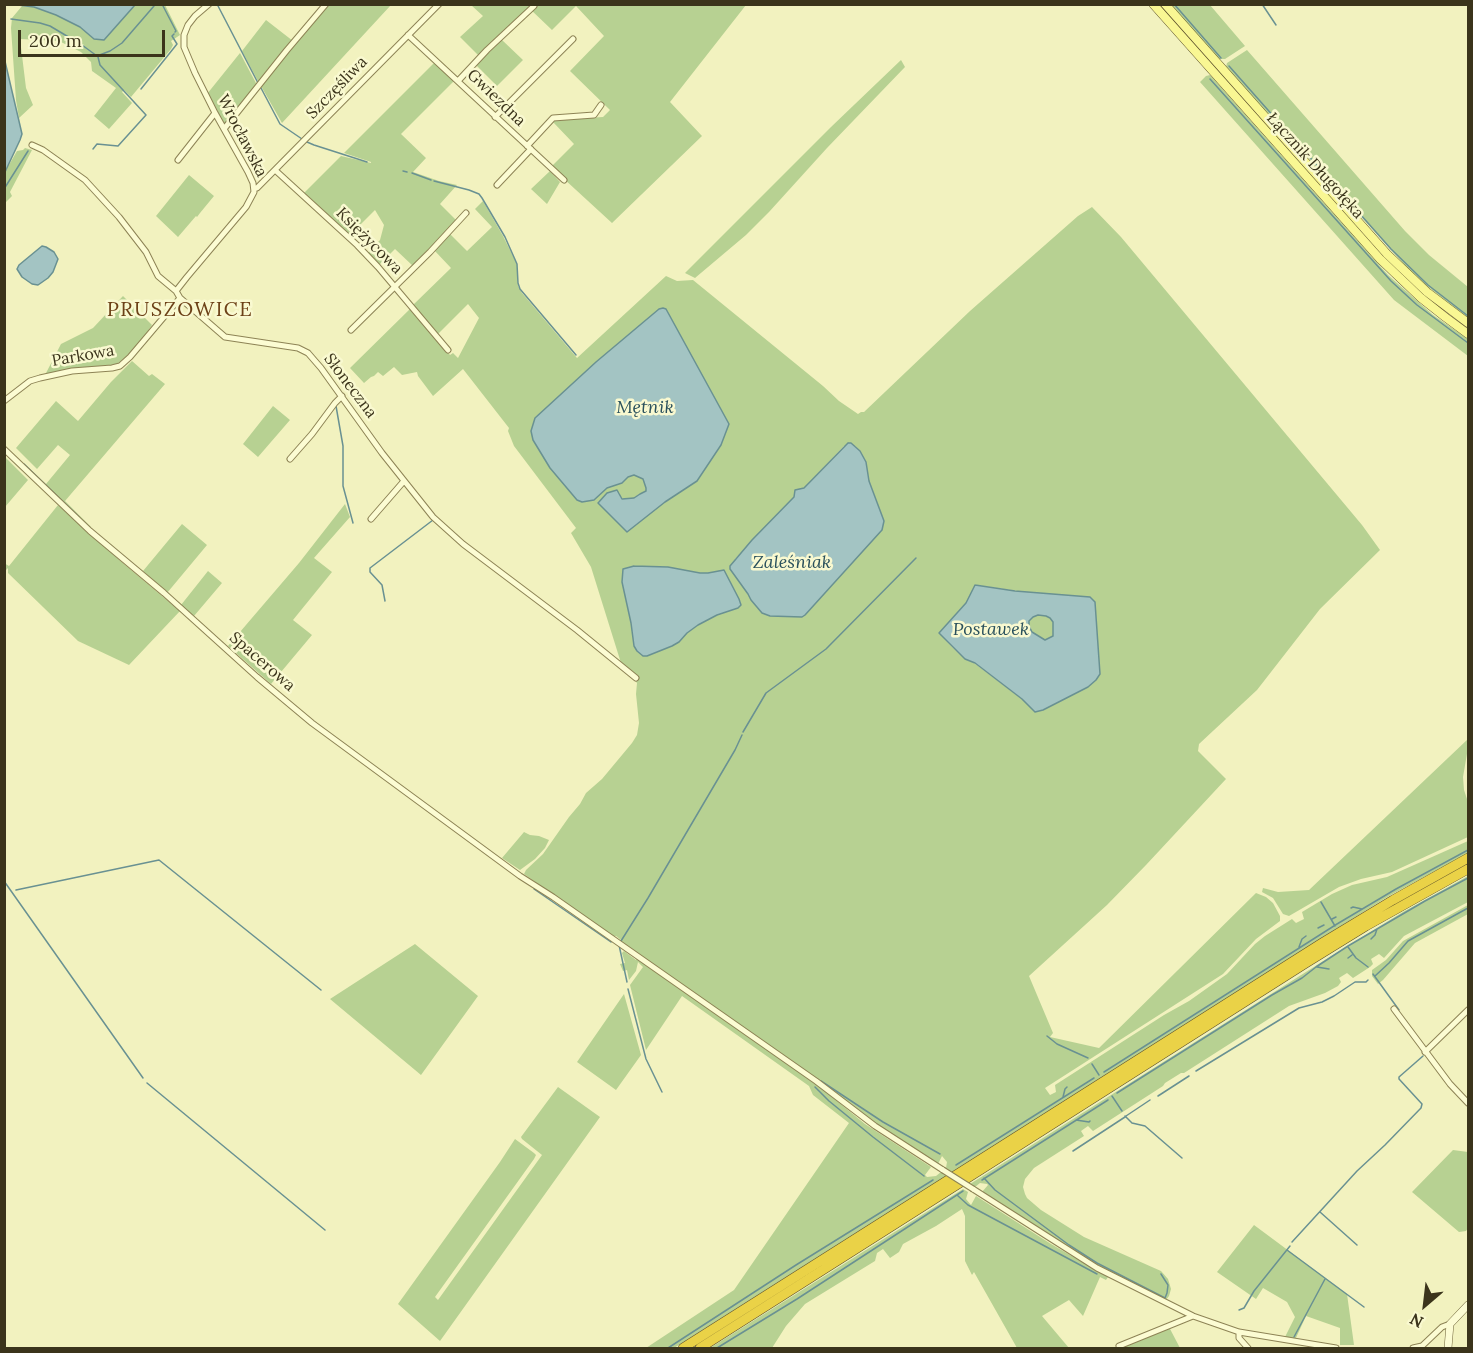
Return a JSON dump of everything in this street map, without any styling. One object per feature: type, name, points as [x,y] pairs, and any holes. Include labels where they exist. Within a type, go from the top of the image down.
[{"type":"highway","points":[[683,1348],[1336,934],[1468,858]]},
{"type":"highway","points":[[700,1348],[1316,957],[1468,868]]},
{"type":"main road","name":"Łącznik Długołęka","points":[[1153,4],[1386,265],[1421,298],[1468,334]]},
{"type":"main road","name":"Łącznik Długołęka","points":[[1165,4],[1392,259],[1427,292],[1468,323]]},
{"type":"street","name":"Wrocławska","points":[[176,291],[246,207],[254,189],[248,172],[185,52],[184,35],[188,25],[209,4]]},
{"type":"street","points":[[224,129],[326,4]]},
{"type":"street","name":"Szczęśliwa","points":[[254,189],[439,4]]},
{"type":"street","points":[[458,81],[534,6]]},
{"type":"street","name":"Gwiezdna","points":[[408,35],[564,180]]},
{"type":"street","points":[[495,117],[573,39]]},
{"type":"street","points":[[497,185],[553,118],[594,115],[601,105]]},
{"type":"street","points":[[178,160],[215,113]]},
{"type":"street","name":"Słoneczna","points":[[32,145],[43,150],[85,180],[125,224],[146,252],[158,276],[225,337],[298,348],[303,351],[321,368],[382,453],[433,517],[463,544],[577,630],[636,678]]},
{"type":"street","name":"Księżycowa","points":[[275,170],[357,245],[396,287],[466,213]]},
{"type":"street","points":[[351,330],[396,287],[448,350]]},
{"type":"street","name":"Parkowa","points":[[4,401],[30,381],[72,371],[120,366],[127,361],[180,298]]},
{"type":"street","points":[[290,459],[342,396]]},
{"type":"street","name":"Spacerowa","points":[[4,449],[90,531],[164,593],[257,677],[367,765],[519,876],[816,1081],[875,1126],[1097,1268],[1193,1316],[1239,1332],[1336,1348]]},
{"type":"street","points":[[371,519],[404,481]]},
{"type":"street","points":[[1394,1009],[1450,1084],[1468,1102]]},
{"type":"street","points":[[1425,1052],[1468,1010]]},
{"type":"street","points":[[1413,1348],[1422,1346],[1442,1327],[1450,1324],[1468,1305]]},
{"type":"street","points":[[1119,1346],[1193,1316]]},
{"type":"street","points":[[1448,1348],[1450,1324]]},
{"type":"street","points":[[1239,1332],[1239,1338],[1248,1348]]},
{"type":"green space","points":[[335,4],[391,5],[282,123],[261,86],[321,12]]},
{"type":"green space","points":[[135,5],[165,5],[180,35],[171,41],[173,45],[171,49],[131,97],[124,90],[122,92],[132,103],[109,129],[94,116],[116,88],[92,71],[91,62],[81,52],[59,41],[20,39],[26,88],[33,105],[19,118],[11,28],[12,18],[22,6],[34,7],[56,15],[80,27],[94,39]]},
{"type":"green space","points":[[471,5],[746,5],[670,102],[702,136],[612,223],[551,167],[574,144],[553,122],[554,120],[603,117],[610,110],[570,71],[604,36],[576,6],[552,30],[529,8],[479,56],[460,37],[483,16]]},
{"type":"green space","points":[[1171,5],[1210,5],[1245,46],[1225,59],[1219,59]]},
{"type":"green space","points":[[266,20],[293,41],[259,83],[242,51]]},
{"type":"green space","points":[[502,40],[523,60],[497,86],[476,65]]},
{"type":"green space","points":[[1247,50],[1405,231],[1429,255],[1468,287],[1468,318],[1411,272],[1226,67],[1227,63]]},
{"type":"green space","points":[[240,53],[257,85],[225,126],[207,94]]},
{"type":"green space","points":[[901,60],[905,67],[746,235],[695,278],[685,273],[831,127]]},
{"type":"green space","points":[[434,63],[455,80],[401,134],[426,158],[413,172],[457,185],[440,204],[457,221],[413,266],[395,249],[379,265],[368,253],[380,240],[384,225],[375,210],[349,236],[303,194],[341,156],[371,163],[344,153]]},
{"type":"green space","points":[[1210,75],[1388,275],[1433,315],[1468,339],[1468,356],[1394,300],[1200,82]]},
{"type":"green space","points":[[25,148],[32,150],[10,192],[12,196],[5,203],[5,172],[17,151]]},
{"type":"green space","points":[[550,171],[560,182],[547,204],[531,189]]},
{"type":"green space","points":[[189,175],[214,196],[178,237],[156,216]]},
{"type":"green space","points":[[483,201],[517,264],[518,286],[522,293],[577,358],[666,276],[677,281],[693,280],[839,401],[858,414],[864,412],[970,311],[1078,216],[1092,207],[1121,237],[1362,525],[1380,550],[1320,609],[1257,690],[1199,744],[1198,751],[1226,779],[1107,905],[1029,976],[1053,1033],[1050,1037],[1099,1048],[1256,893],[1273,903],[1280,916],[1280,921],[1256,939],[1223,974],[1045,1088],[1050,1095],[1056,1092],[1055,1085],[1189,1001],[1227,974],[1265,936],[1292,919],[1296,923],[1304,919],[1302,912],[1332,894],[1352,885],[1387,877],[1468,841],[1468,853],[1389,896],[1315,942],[674,1348],[646,1348],[734,1290],[849,1123],[813,1095],[809,1086],[682,996],[646,1050],[630,985],[643,967],[638,962],[636,971],[629,980],[627,970],[623,971],[620,964],[625,963],[622,953],[624,951],[636,960],[637,955],[616,936],[613,937],[524,874],[543,854],[586,793],[602,779],[637,735],[639,723],[637,683],[621,663],[591,567],[571,533],[576,528],[514,446],[509,428],[463,369],[433,396],[417,372],[402,375],[394,367],[383,376],[378,372],[364,383],[350,368],[411,308],[450,355],[453,353],[458,358],[479,318],[468,304],[438,334],[413,305],[451,268],[434,250],[450,234],[467,251],[492,227],[475,209]],"holes":[[[659,309],[666,310],[729,424],[697,481],[665,502],[598,502],[619,492],[620,497],[626,500],[646,491],[643,479],[634,475],[622,483],[607,488],[594,500],[582,502],[550,468],[533,440],[596,362]],[[844,446],[855,446],[866,462],[869,481],[884,521],[805,615],[770,616],[751,600],[735,559],[794,497],[795,490],[804,488]],[[634,566],[668,567],[700,573],[724,570],[741,603],[738,607],[698,625],[679,642],[634,646],[622,582]],[[975,585],[1095,602],[1088,687],[1035,712],[1022,699],[974,663],[965,659],[939,633],[966,603]],[[815,1083],[938,1164],[942,1156],[947,1162],[946,1168],[936,1176],[927,1177],[925,1175],[931,1167],[865,1124]]]},
{"type":"green space","points":[[123,296],[152,325],[135,350],[117,364],[45,375],[61,344],[93,328]]},
{"type":"green space","points":[[132,361],[149,376],[152,374],[165,384],[65,501],[90,528],[43,485],[70,455],[58,445],[37,469],[16,448],[56,401],[78,421]]},
{"type":"green space","points":[[273,406],[290,420],[258,457],[243,444]]},
{"type":"green space","points":[[6,458],[28,480],[5,507],[4,460]]},
{"type":"green space","points":[[345,504],[350,517],[314,558],[332,572],[293,620],[312,635],[271,684],[228,646],[299,563]]},
{"type":"green space","points":[[58,505],[180,611],[129,665],[78,641],[8,573],[8,568],[5,571],[4,563],[9,566]]},
{"type":"green space","points":[[182,524],[207,545],[167,593],[143,571]]},
{"type":"green space","points":[[208,571],[222,583],[194,616],[181,605]]},
{"type":"green space","points":[[1038,615],[1046,616],[1053,622],[1053,636],[1045,640],[1032,632],[1029,626],[1029,621]]},
{"type":"green space","points":[[1468,739],[1463,777],[1468,802],[1468,837],[1392,872],[1339,887],[1289,916],[1283,914],[1273,898],[1262,892],[1263,888],[1278,892],[1309,890]]},
{"type":"green space","points":[[524,832],[549,840],[535,859],[520,870],[502,858]]},
{"type":"green space","points":[[1468,876],[1468,902],[1404,936],[1384,958],[1379,954],[1371,959],[1373,964],[1353,978],[1347,973],[1339,978],[1341,982],[1338,986],[1289,1006],[1093,1131],[1088,1126],[1081,1131],[1084,1136],[1034,1168],[1025,1179],[1023,1187],[1027,1198],[1041,1210],[1084,1237],[1161,1271],[1168,1279],[1171,1289],[1166,1300],[1107,1271],[982,1192],[987,1184],[980,1183],[975,1187],[970,1184],[1336,953]]},
{"type":"green space","points":[[1468,905],[1468,914],[1415,943],[1378,984],[1372,976],[1372,970],[1386,960],[1403,941]]},
{"type":"green space","points":[[415,944],[478,996],[421,1075],[330,999]]},
{"type":"green space","points":[[624,994],[641,1055],[616,1090],[577,1062]]},
{"type":"green space","points":[[558,1087],[600,1117],[440,1341],[398,1304],[515,1139],[536,1155],[435,1297],[438,1300],[542,1155],[521,1137]]},
{"type":"green space","points":[[1453,1150],[1468,1152],[1468,1228],[1466,1231],[1459,1232],[1412,1192]]},
{"type":"green space","points":[[963,1189],[968,1192],[966,1199],[971,1205],[976,1196],[1108,1277],[1106,1280],[1100,1277],[1083,1316],[1069,1300],[1042,1316],[1069,1348],[1017,1348],[974,1272],[972,1275],[965,1261],[965,1216],[962,1209],[903,1244],[899,1252],[890,1258],[883,1249],[877,1253],[875,1261],[805,1304],[786,1326],[772,1348],[710,1348]]},
{"type":"green space","points":[[1254,1225],[1347,1294],[1354,1345],[1340,1345],[1340,1328],[1306,1316],[1295,1340],[1285,1337],[1295,1317],[1287,1302],[1263,1288],[1256,1299],[1217,1272]]},
{"type":"green space","points":[[1169,1327],[1180,1348],[1118,1348],[1126,1344]]},
{"type":"water","points":[[18,5],[135,5],[104,40],[94,39],[80,27],[56,15],[34,7]]},
{"type":"water","points":[[4,57],[22,134],[5,172]]},
{"type":"water","points":[[42,246],[54,252],[58,259],[48,278],[38,285],[32,284],[22,277],[17,269]]},
{"type":"water","name":"Mętnik","points":[[663,308],[666,309],[729,424],[721,445],[697,481],[665,502],[627,532],[598,503],[607,493],[617,490],[622,499],[634,498],[646,491],[643,479],[634,475],[622,483],[607,488],[594,500],[582,502],[577,500],[550,468],[533,440],[531,431],[535,418],[596,362]]},
{"type":"water","name":"Zaleśniak","points":[[848,443],[860,451],[866,462],[869,481],[884,521],[882,530],[805,615],[802,617],[770,616],[762,613],[730,566],[794,497],[795,490],[804,488]]},
{"type":"water","points":[[634,566],[668,567],[700,573],[724,570],[741,605],[698,625],[672,646],[643,656],[634,646],[622,582],[623,569]]},
{"type":"water","name":"Postawek","points":[[975,585],[1015,591],[1090,597],[1095,602],[1100,674],[1088,687],[1035,712],[1022,699],[975,663],[965,659],[939,633],[966,603]],"holes":[[[1038,615],[1046,616],[1053,622],[1053,636],[1045,640],[1032,632],[1029,621]]]},
{"type":"waterway","points":[[162,4],[175,32]]},
{"type":"waterway","points":[[217,4],[258,83]]},
{"type":"waterway","points":[[1174,4],[1221,58]]},
{"type":"waterway","points":[[1262,4],[1276,25]]},
{"type":"waterway","points":[[11,19],[50,26],[97,56],[122,43],[154,6]]},
{"type":"waterway","points":[[141,89],[177,44],[172,36],[174,34]]},
{"type":"waterway","points":[[93,149],[97,144],[118,146],[146,115],[100,65],[98,57]]},
{"type":"waterway","points":[[1229,66],[1391,249],[1428,285],[1468,316]]},
{"type":"waterway","points":[[1210,79],[1391,281],[1417,305],[1468,343]]},
{"type":"waterway","points":[[261,88],[280,124],[302,139]]},
{"type":"waterway","points":[[307,142],[367,162]]},
{"type":"waterway","points":[[4,189],[28,151]]},
{"type":"waterway","points":[[403,171],[407,172]]},
{"type":"waterway","points":[[412,173],[431,180]]},
{"type":"waterway","points":[[434,181],[479,194],[505,237],[517,264],[520,289],[576,355]]},
{"type":"waterway","points":[[336,406],[343,446],[343,486],[353,523]]},
{"type":"waterway","points":[[24,464],[79,517]]},
{"type":"waterway","points":[[385,601],[382,585],[370,572],[370,568],[433,520]]},
{"type":"waterway","points":[[743,732],[766,693],[826,649],[916,558]]},
{"type":"waterway","points":[[621,941],[742,735]]},
{"type":"waterway","points":[[1104,1072],[1337,924],[1468,850]]},
{"type":"waterway","points":[[16,890],[159,860],[321,990]]},
{"type":"waterway","points":[[1117,1093],[1302,978],[1348,946],[1468,878]]},
{"type":"waterway","points":[[4,881],[143,1078]]},
{"type":"waterway","points":[[534,889],[611,942]]},
{"type":"waterway","points":[[1321,902],[1335,926]]},
{"type":"waterway","points":[[1351,908],[1362,909]]},
{"type":"waterway","points":[[1375,976],[1408,941],[1468,908]]},
{"type":"waterway","points":[[1332,919],[1336,917]]},
{"type":"waterway","points":[[1318,928],[1324,925]]},
{"type":"waterway","points":[[1371,939],[1377,929]]},
{"type":"waterway","points":[[1299,947],[1306,936]]},
{"type":"waterway","points":[[619,945],[627,982]]},
{"type":"waterway","points":[[1348,947],[1356,958],[1368,967]]},
{"type":"waterway","points":[[1348,958],[1352,955]]},
{"type":"waterway","points":[[1317,967],[1329,969]]},
{"type":"waterway","points":[[1373,974],[1399,1010]]},
{"type":"waterway","points":[[1196,1071],[1299,1008],[1322,1002],[1355,982],[1368,980]]},
{"type":"waterway","points":[[628,989],[646,1059],[662,1092]]},
{"type":"waterway","points":[[1047,1036],[1057,1044],[1088,1058]]},
{"type":"waterway","points":[[1292,1242],[1357,1171],[1421,1108],[1422,1104],[1399,1077],[1423,1056]]},
{"type":"waterway","points":[[1092,1064],[1099,1075]]},
{"type":"waterway","points":[[1158,1096],[1189,1076]]},
{"type":"waterway","points":[[956,1165],[1094,1078]]},
{"type":"waterway","points":[[821,1081],[883,1122],[940,1154]]},
{"type":"waterway","points":[[147,1083],[325,1230]]},
{"type":"waterway","points":[[815,1087],[873,1137],[924,1176]]},
{"type":"waterway","points":[[1063,1097],[1067,1087]]},
{"type":"waterway","points":[[1112,1096],[1122,1111]]},
{"type":"waterway","points":[[982,1180],[1108,1100]]},
{"type":"waterway","points":[[1126,1116],[1150,1100]]},
{"type":"waterway","points":[[1125,1116],[1132,1123],[1145,1126],[1182,1158]]},
{"type":"waterway","points":[[1073,1151],[1125,1117]]},
{"type":"waterway","points":[[1076,1120],[1090,1121]]},
{"type":"waterway","points":[[984,1178],[995,1190],[1069,1245],[1097,1263],[1165,1298],[1168,1285],[1161,1274]]},
{"type":"waterway","points":[[668,1348],[933,1180]]},
{"type":"waterway","points":[[717,1348],[963,1191]]},
{"type":"waterway","points":[[957,1195],[968,1205],[1097,1274]]},
{"type":"waterway","points":[[1320,1212],[1357,1245]]},
{"type":"waterway","points":[[1239,1310],[1244,1308],[1254,1291],[1290,1246]]},
{"type":"waterway","points":[[1287,1250],[1364,1307]]},
{"type":"waterway","points":[[1294,1337],[1325,1279]]},
{"type":"district","name":"PRUSZOWICE","points":[[180,310]]}]
